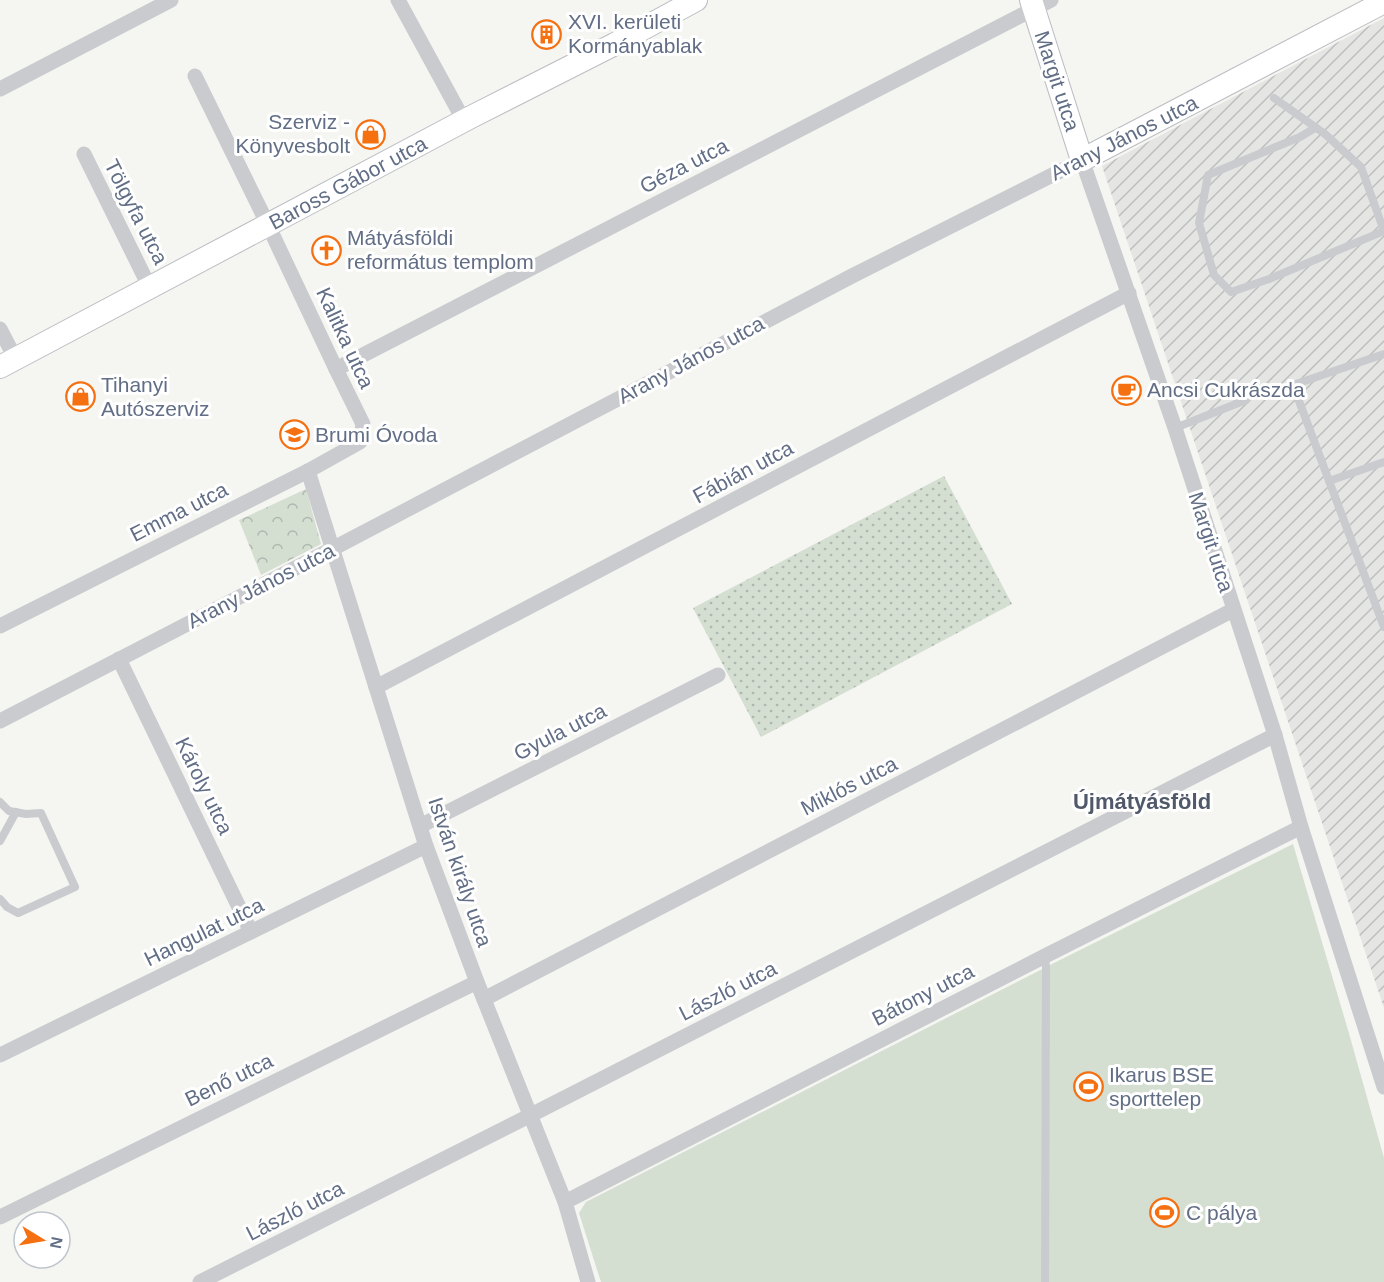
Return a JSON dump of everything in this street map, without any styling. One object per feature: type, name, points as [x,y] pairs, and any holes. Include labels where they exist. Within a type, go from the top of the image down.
[{"type":"street","points":[[398,0],[464,121]]},
{"type":"street","name":"Baross Gábor utca","points":[[8,362],[696,0]]},
{"type":"street","points":[[0,89],[161,2]]},
{"type":"street","name":"Arany János utca","points":[[0,721],[852,276],[1082,160],[1384,2]]},
{"type":"street","name":"Margit utca","points":[[1038,3],[1082,160],[1175,428],[1275,735],[1301,827],[1384,1087]]},
{"type":"street","name":"Géza utca","points":[[336,369],[1038,3]]},
{"type":"street","name":"Kalitka utca","points":[[195,76],[363,424]]},
{"type":"street","name":"Tölgyfa utca","points":[[84,154],[150,288]]},
{"type":"street","name":"Fábián utca","points":[[376,687],[1129,293]]},
{"type":"street","points":[[0,329],[8,362]]},
{"type":"street","name":"Emma utca","points":[[0,626],[308,471],[360,442],[363,424]]},
{"type":"street","name":"István király utca","points":[[308,471],[426,846],[477,982],[565,1202],[588,1282]]},
{"type":"street","name":"Miklós utca","points":[[484,999],[1233,610]]},
{"type":"street","name":"Károly utca","points":[[119,659],[251,932]]},
{"type":"street","name":"Gyula utca","points":[[420,826],[718,675]]},
{"type":"street","name":"László utca","points":[[200,1282],[1275,735]]},
{"type":"street","name":"Bátony utca","points":[[565,1202],[1301,827]]},
{"type":"street","name":"Hangulat utca","points":[[0,1055],[426,846]]},
{"type":"street","name":"Benő utca","points":[[0,1217],[477,982]]},
{"type":"lane","points":[[1274,98],[1325,135],[1361,167],[1384,231],[1269,279],[1231,292],[1214,275],[1199,223],[1208,175],[1300,137],[1315,128]]},
{"type":"lane","points":[[1384,354],[1293,385],[1384,627]]},
{"type":"lane","points":[[1175,428],[1246,400]]},
{"type":"lane","points":[[1329,481],[1384,462]]},
{"type":"lane","points":[[0,802],[9,811],[26,814],[41,813],[75,887],[18,913],[7,908],[0,898]]},
{"type":"lane","points":[[0,841],[16,812]]},
{"type":"lane","points":[[1044,956],[1046,967],[1045,1282]]},
{"type":"shaded area","points":[[1384,18],[1384,1008],[1102,166]]},
{"type":"green space","points":[[944,476],[1012,604],[761,737],[693,608]]},
{"type":"green space","points":[[306,489],[321,544],[261,575],[239,520]]},
{"type":"green space","name":"Ikarus BSE sporttelep","points":[[1293,844],[1384,1158],[1384,1282],[601,1282],[579,1213],[586,1202]]},
{"type":"place","name":"XVI. kerületi Kormányablak","points":[[547,34]]},
{"type":"place","name":"Szerviz - Könyvesbolt","points":[[371,134]]},
{"type":"place","name":"Mátyásföldi református templom","points":[[326,250]]},
{"type":"place","name":"Ancsi Cukrászda","points":[[1126,390]]},
{"type":"place","name":"Tihanyi Autószerviz","points":[[80,397]]},
{"type":"place","name":"Brumi Óvoda","points":[[294,435]]},
{"type":"place","name":"Ikarus BSE sporttelep","points":[[1088,1087]]},
{"type":"place","name":"C pálya","points":[[1165,1213]]},
{"type":"district","name":"Újmátyásföld","points":[[1142,801]]}]
